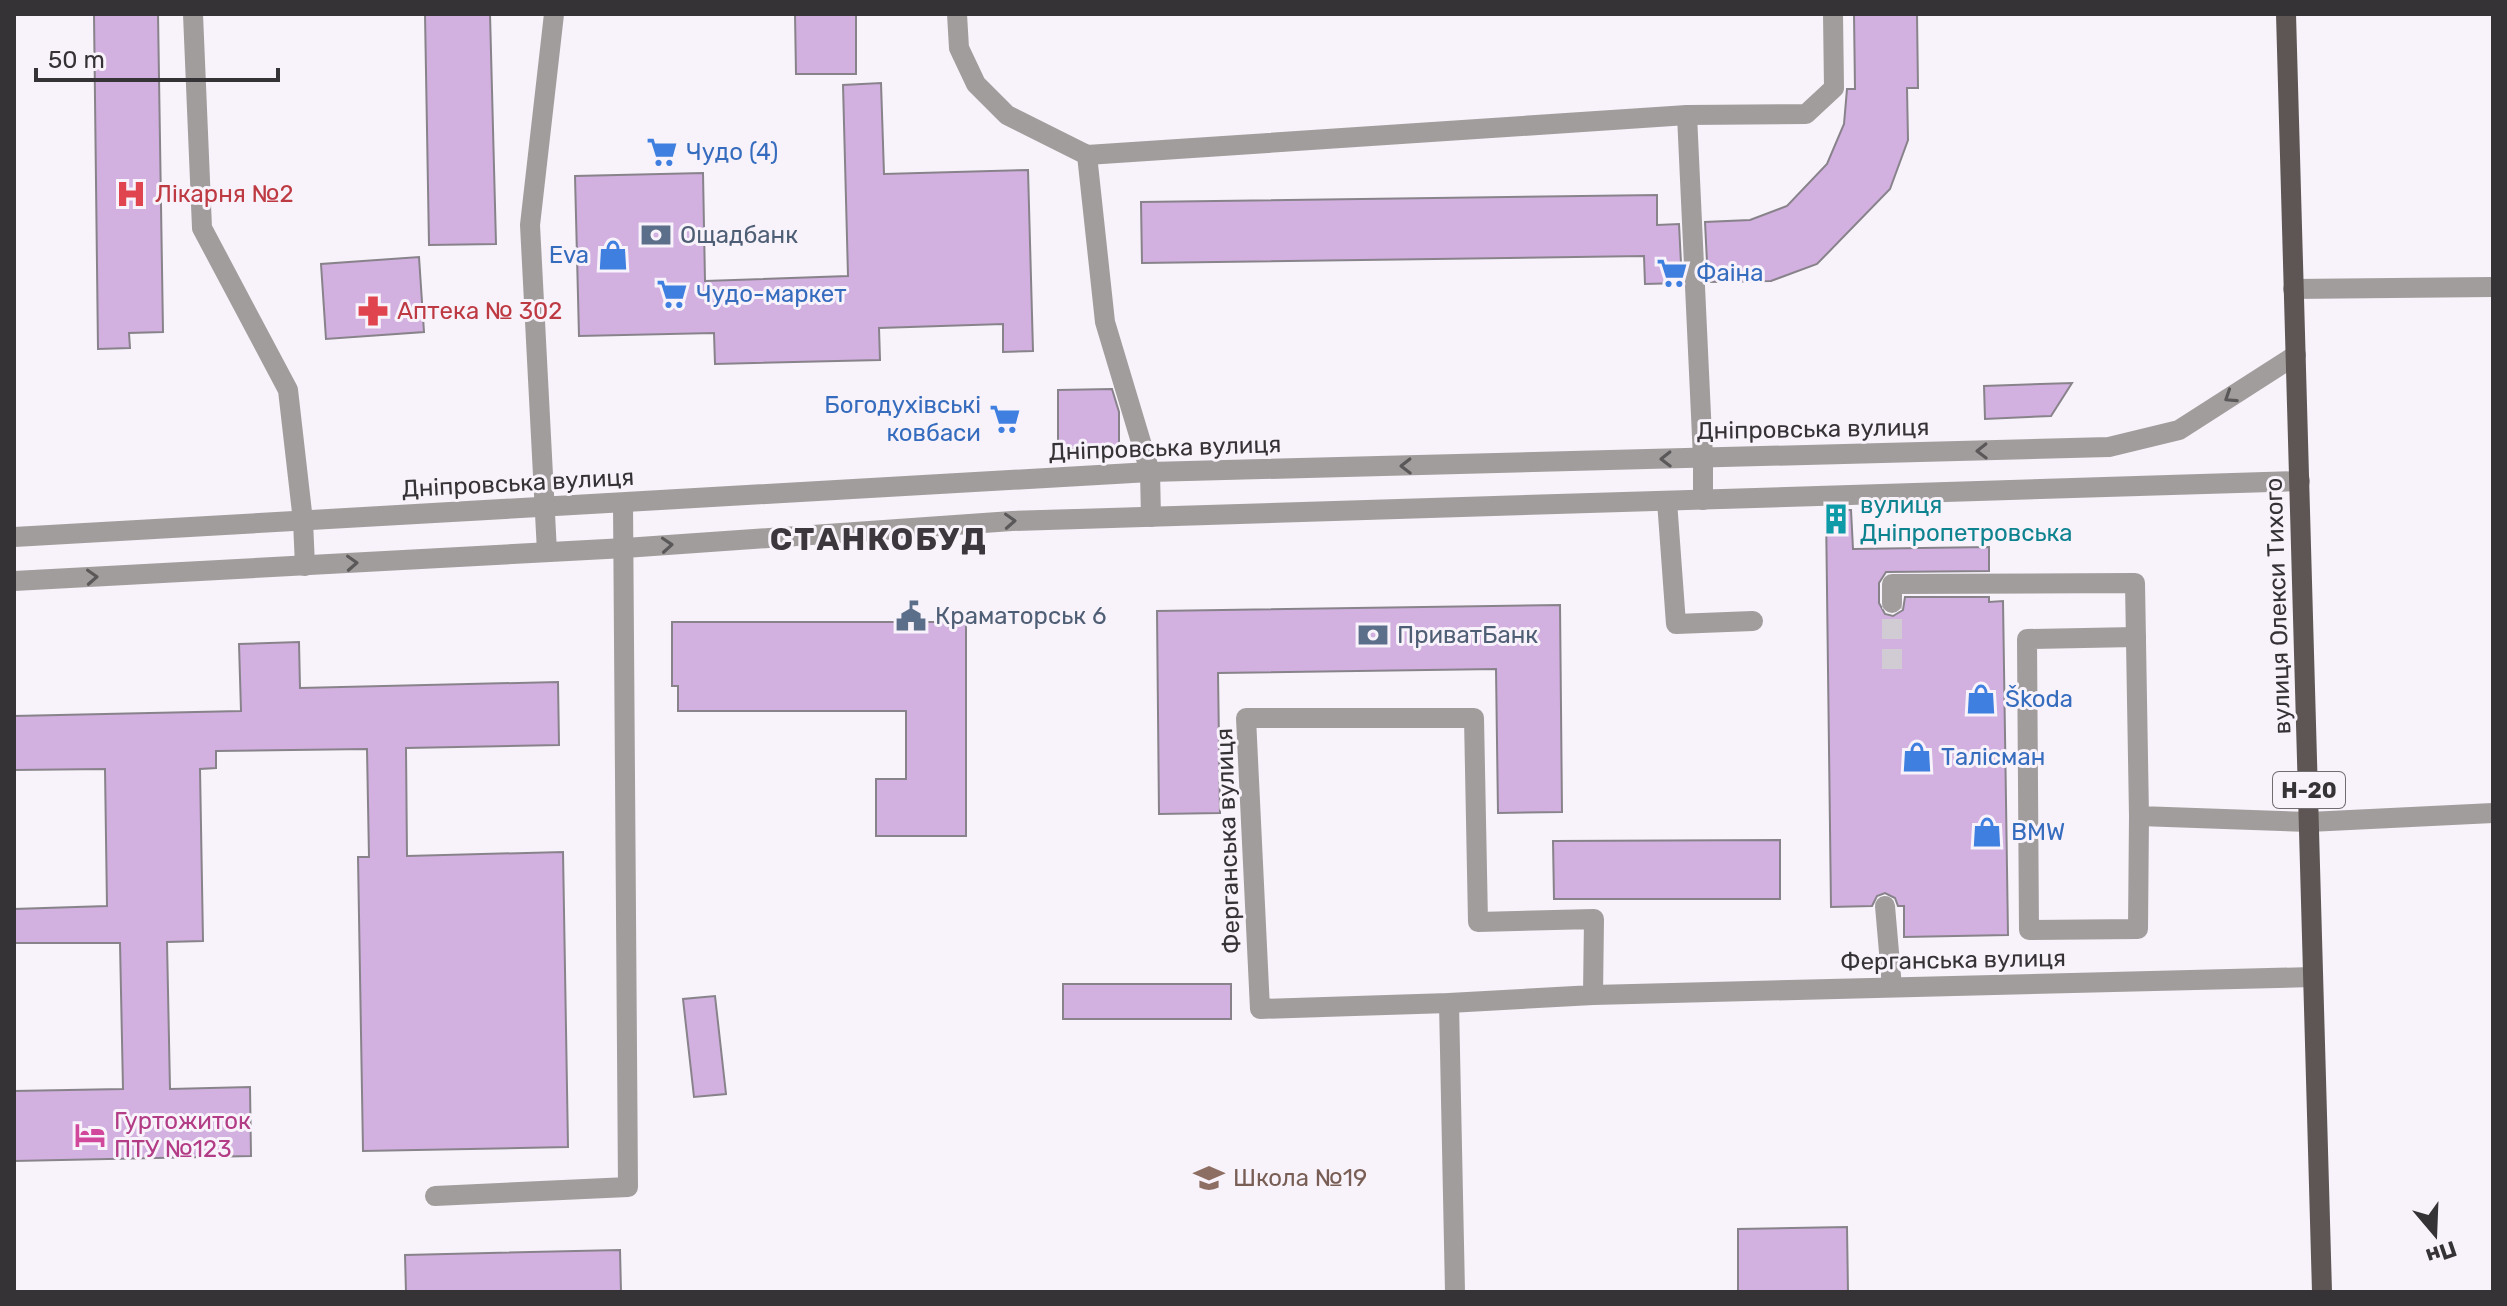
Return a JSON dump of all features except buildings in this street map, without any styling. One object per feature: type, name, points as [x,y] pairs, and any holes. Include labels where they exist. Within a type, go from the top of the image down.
[{"type":"main road","name":"вулиця Олекси Тихого","points":[[2286,14],[2322,1292]]},
{"type":"street","points":[[193,14],[202,228],[288,390],[305,566]]},
{"type":"street","points":[[547,552],[530,225],[554,14]]},
{"type":"street","points":[[957,14],[959,48],[976,84],[1007,115],[1087,155],[1687,115],[1806,114],[1834,88],[1833,14]]},
{"type":"street","points":[[1687,115],[1703,500]]},
{"type":"street","points":[[1087,155],[1105,322],[1150,472],[1151,517]]},
{"type":"street","points":[[2293,289],[2493,287]]},
{"type":"street","name":"Дніпровська вулиця","points":[[14,537],[1150,472],[2109,447],[2179,430],[2296,355]]},
{"type":"street","points":[[14,581],[625,548],[1012,521],[2300,481]]},
{"type":"street","points":[[1667,501],[1676,624],[1753,621]]},
{"type":"street","points":[[435,1196],[628,1187],[623,503]]},
{"type":"street","points":[[1892,603],[1892,584],[2135,583],[2136,637],[2139,816],[2138,929],[2029,930],[2027,639],[2136,637]]},
{"type":"street","name":"Ферганська вулиця","points":[[1593,995],[1594,919],[1478,922],[1474,718],[1246,718],[1260,1009],[1593,995],[2313,977]]},
{"type":"street","points":[[2139,816],[2309,822],[2493,813]]},
{"type":"street","points":[[1885,906],[1892,987]]},
{"type":"street","points":[[1449,1003],[1455,1292]]},
{"type":"tunnel","points":[[1892,603],[1892,669]]},
{"type":"place","name":"Чудо (4)","points":[[662,152]]},
{"type":"place","name":"Лікарня №2","points":[[131,194]]},
{"type":"place","name":"Ощадбанк","points":[[656,235]]},
{"type":"place","name":"Eva","points":[[613,255]]},
{"type":"place","name":"Фаіна","points":[[1672,273]]},
{"type":"place","name":"Чудо-маркет","points":[[672,294]]},
{"type":"place","name":"Аптека № 302","points":[[373,311]]},
{"type":"place","name":"Богодухівські ковбаси","points":[[1005,419]]},
{"type":"place","name":"вулиця Дніпропетровська","points":[[1836,519]]},
{"type":"place","name":"Краматорськ 6","points":[[911,616]]},
{"type":"place","name":"ПриватБанк","points":[[1373,635]]},
{"type":"place","name":"Škoda","points":[[1981,699]]},
{"type":"place","name":"Талісман","points":[[1917,757]]},
{"type":"place","name":"BMW","points":[[1987,832]]},
{"type":"place","name":"Гуртожиток ПТУ №123","points":[[90,1135]]},
{"type":"place","name":"Школа №19","points":[[1209,1178]]},
{"type":"district","name":"СТАНКОБУД","points":[[879,539]]}]
